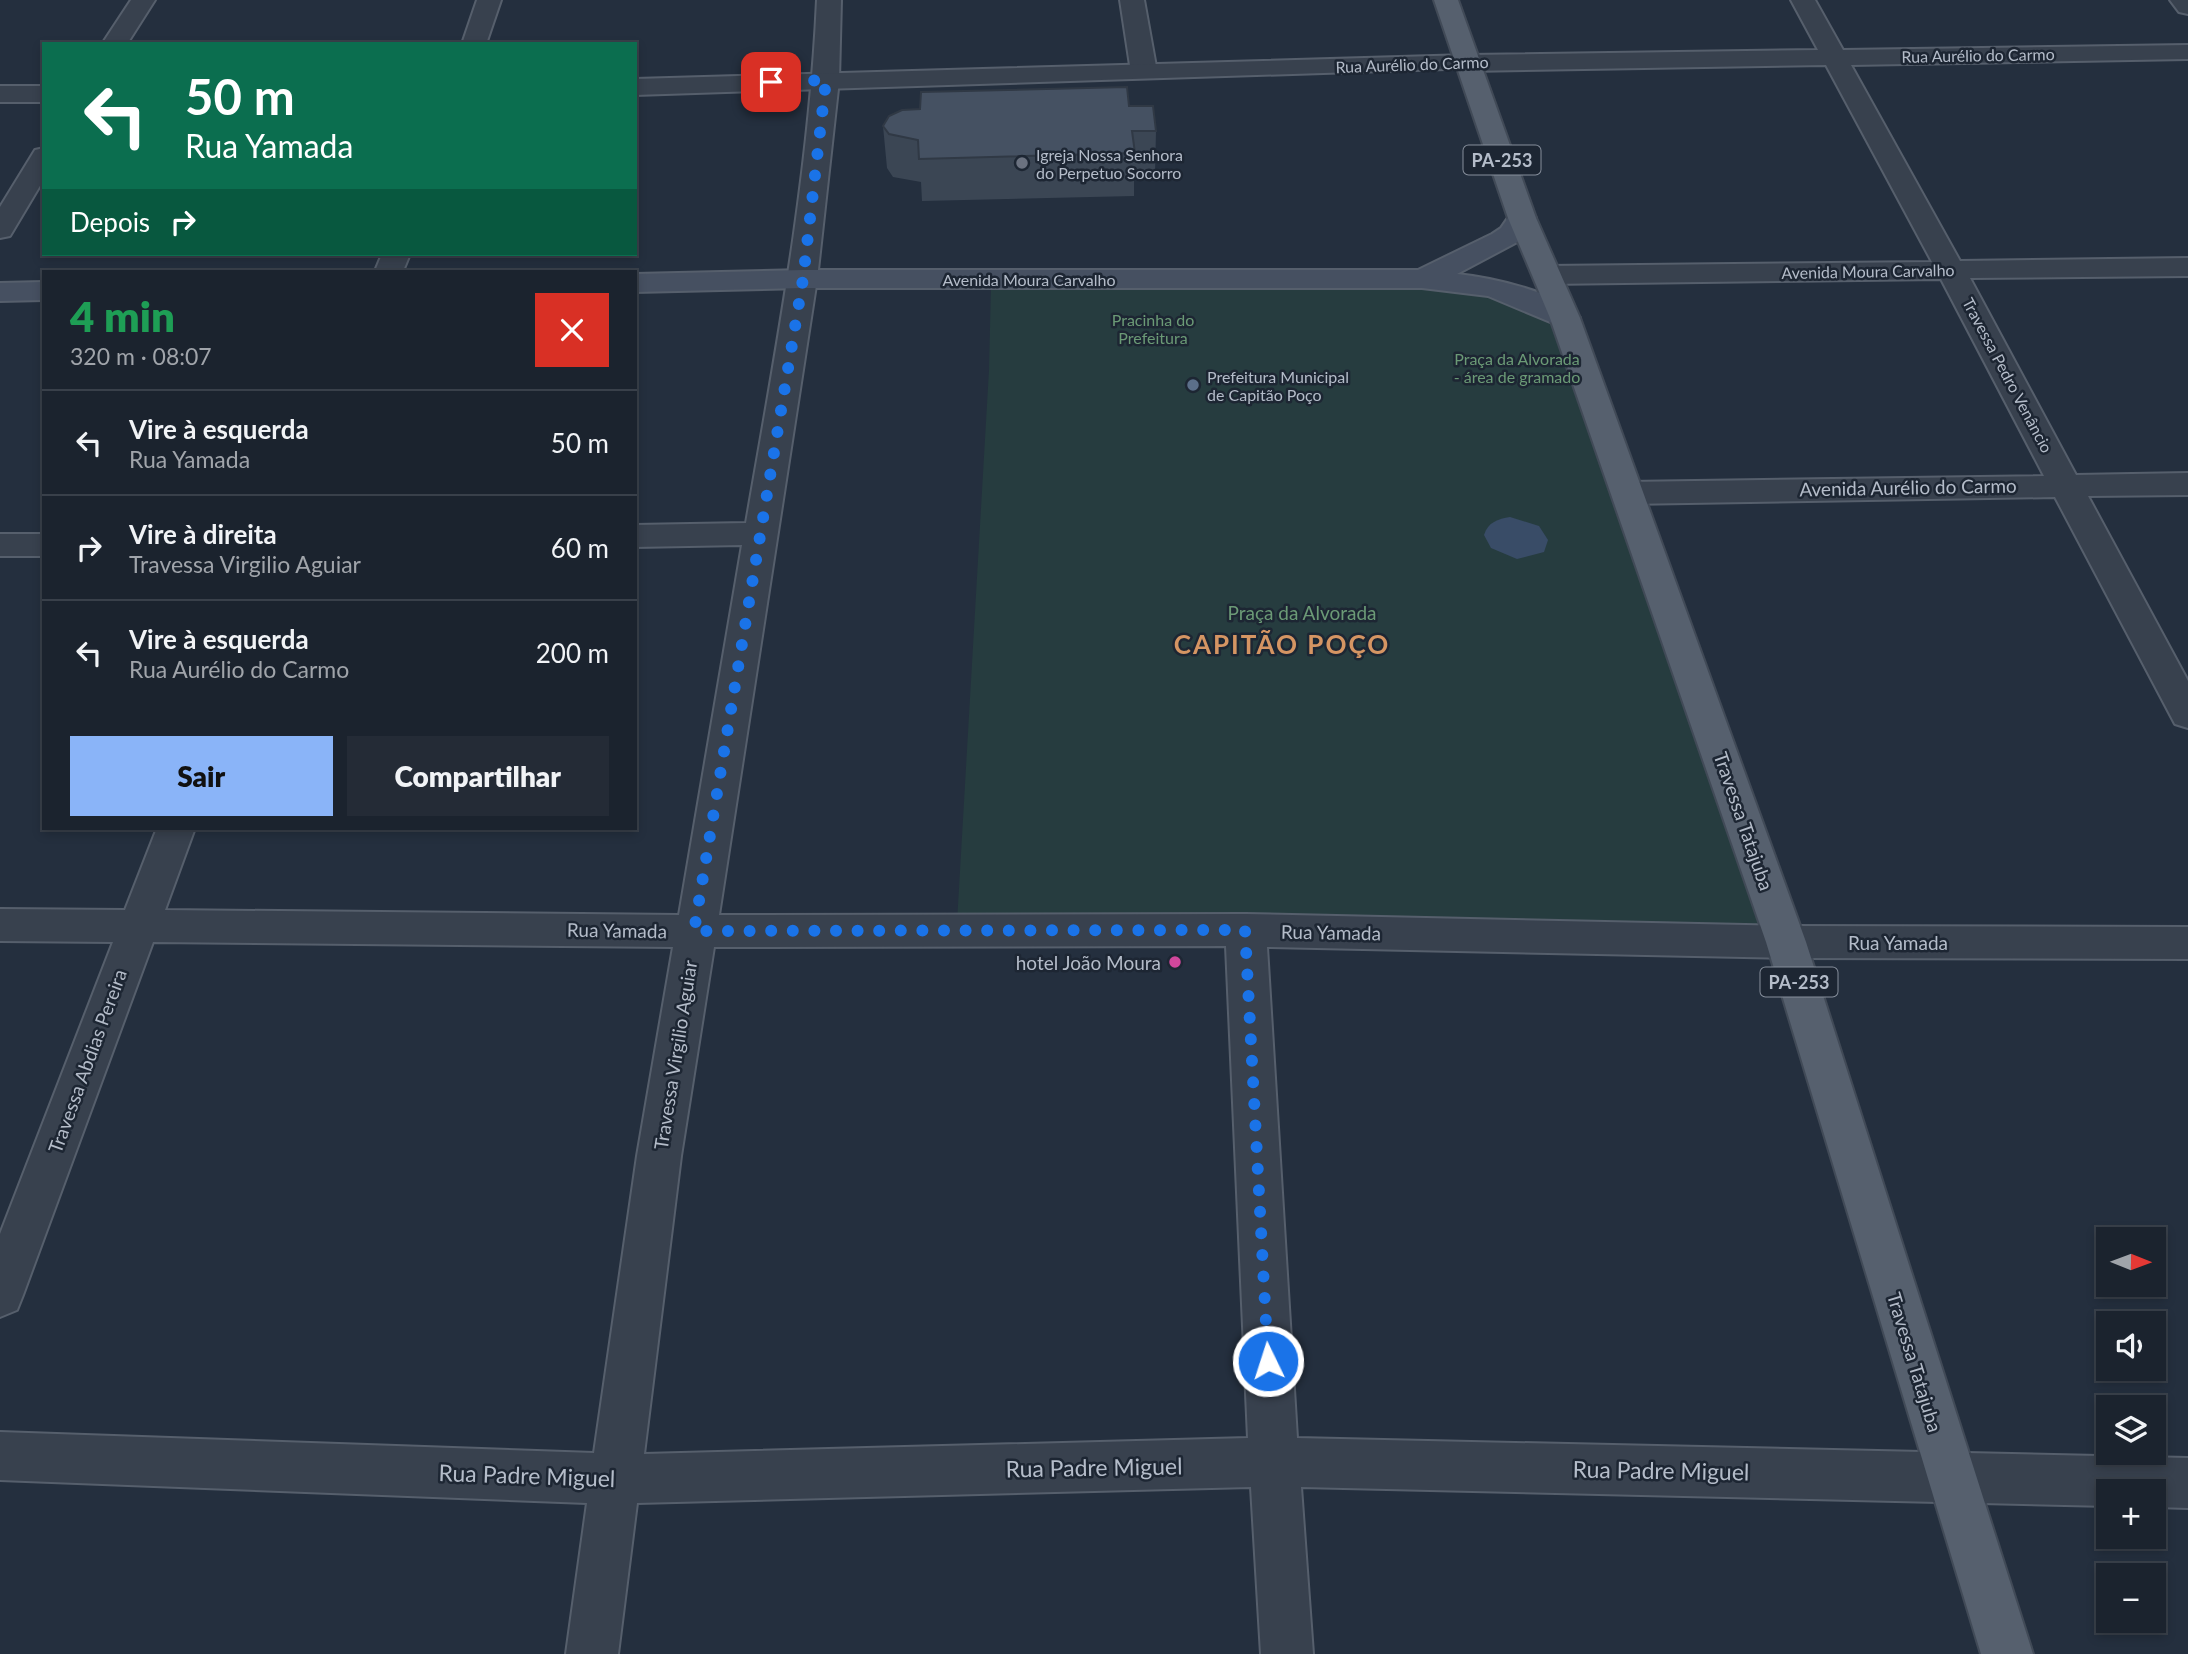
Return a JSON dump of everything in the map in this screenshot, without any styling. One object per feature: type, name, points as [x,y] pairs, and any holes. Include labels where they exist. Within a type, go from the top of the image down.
[{"type":"main road","name":"Travessa Tatajuba","points":[[1446,0],[1522,218],[1565,318],[1786,942],[2007,1654]]},
{"type":"main road","points":[[1422,279],[1502,240],[1511,234],[1522,218]]},
{"type":"main road","name":"Avenida Moura Carvalho","points":[[637,283],[803,279],[1422,279],[1495,287],[1529,299],[1565,318]]},
{"type":"main road","points":[[0,292],[42,291]]},
{"type":"street","points":[[115,42],[143,0]]},
{"type":"street","points":[[475,42],[489,0]]},
{"type":"street","name":"Travessa Virgilio Aguiar","points":[[592,1654],[659,1156],[759,534],[803,279],[826,80],[830,0]]},
{"type":"street","points":[[1132,0],[1143,72]]},
{"type":"street","name":"Travessa Pedro Venâncio","points":[[1803,0],[1831,57],[1951,270],[2188,715]]},
{"type":"street","points":[[2182,0],[2188,7]]},
{"type":"street","name":"Rua Aurélio do Carmo","points":[[637,87],[1468,63],[2188,52]]},
{"type":"street","points":[[0,94],[42,94]]},
{"type":"street","points":[[0,230],[42,159]]},
{"type":"street","name":"Avenida Moura Carvalho","points":[[1547,275],[2188,267]]},
{"type":"street","name":"Avenida Aurélio do Carmo","points":[[1628,493],[2188,484]]},
{"type":"street","points":[[637,536],[759,534]]},
{"type":"street","points":[[0,545],[42,545]]},
{"type":"street","name":"Travessa Abdias Pereira","points":[[0,1295],[175,830]]},
{"type":"street","name":"Rua Yamada","points":[[0,925],[694,931],[1245,930],[1786,942],[2188,943]]},
{"type":"street","points":[[1245,930],[1261,1259],[1287,1654]]},
{"type":"street","name":"Rua Padre Miguel","points":[[0,1456],[616,1479],[1275,1462],[2188,1483]]},
{"type":"green space","name":"Praça da Alvorada","points":[[991,286],[1454,287],[1488,293],[1561,324],[1779,935],[956,940],[989,370]]},
{"type":"water","points":[[1510,517],[1539,526],[1548,540],[1544,552],[1517,559],[1491,548],[1484,535],[1488,527]]},
{"type":"building","points":[[1127,87],[1129,106],[1153,106],[1156,131],[1132,131],[1135,153],[919,159],[918,140],[889,134],[883,126],[889,116],[902,110],[920,109],[921,92]]},
{"type":"place","name":"Igreja Nossa Senhora do Perpetuo Socorro","points":[[1022,163]]},
{"type":"place","name":"Prefeitura Municipal de Capitão Poço","points":[[1193,385]]},
{"type":"place","name":"hotel João Moura","points":[[1175,962]]},
{"type":"district","name":"CAPITÃO POÇO","points":[[1282,644]]},
{"type":"route","points":[[771,82],[826,80],[803,279],[694,931],[1245,930],[1268,1361]]},
{"type":"park label","name":"Pracinha do Prefeitura","points":[[1153,328]]},
{"type":"park label","name":"Praça da Alvorada - área de gramado","points":[[1517,367]]}]
